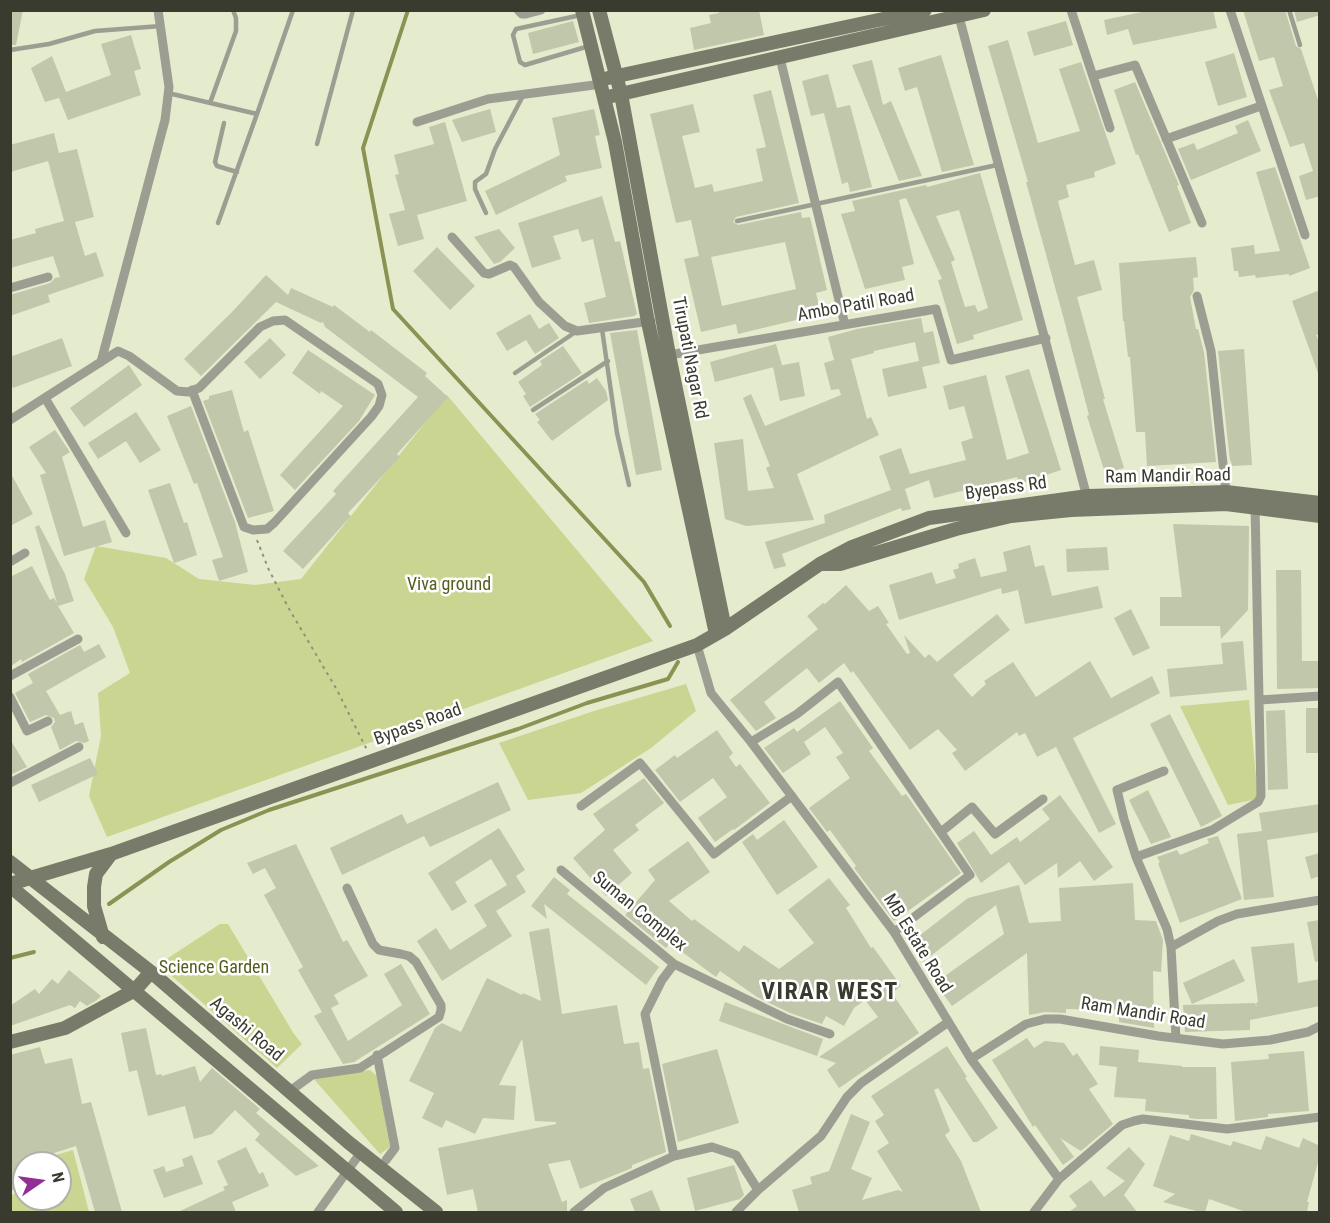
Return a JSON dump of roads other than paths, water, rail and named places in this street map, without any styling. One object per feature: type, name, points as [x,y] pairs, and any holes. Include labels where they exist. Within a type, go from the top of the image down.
[{"type":"street","points":[[101,362],[165,120],[168,93],[158,10]]},
{"type":"street","points":[[518,10],[526,14],[541,10]]},
{"type":"street","name":"Tirupati Nagar Rd","points":[[599,10],[621,94],[721,631]]},
{"type":"street","points":[[417,122],[489,99],[524,94],[602,87],[621,94],[780,58],[821,40],[925,10]]},
{"type":"street","points":[[602,87],[616,77],[984,10]]},
{"type":"street","points":[[1071,10],[1110,128]]},
{"type":"street","points":[[1230,10],[1305,235]]},
{"type":"street","points":[[583,13],[602,87],[648,322],[721,631]]},
{"type":"street","points":[[958,14],[997,165],[1046,338],[1088,503]]},
{"type":"street","points":[[780,58],[845,325]]},
{"type":"street","points":[[1093,76],[1135,64],[1202,223]]},
{"type":"street","points":[[1166,139],[1261,106]]},
{"type":"street","points":[[452,237],[484,273],[489,274],[510,265],[514,267],[539,302],[565,326],[577,331],[662,319]]},
{"type":"street","points":[[10,288],[48,277]]},
{"type":"street","points":[[1197,296],[1211,351],[1226,492]]},
{"type":"street","name":"Ambo Patil Road","points":[[669,356],[936,309],[951,360],[1046,338]]},
{"type":"street","points":[[10,420],[118,351],[129,356],[177,391],[199,388],[260,327],[273,321],[285,320],[378,384],[381,389],[381,401],[371,417],[274,524],[267,529],[253,530],[244,527],[192,390]]},
{"type":"street","points":[[45,398],[126,533]]},
{"type":"street","name":"Ram Mandir Road","points":[[1088,503],[1226,492],[1255,503],[1320,503]]},
{"type":"street","points":[[820,564],[840,564],[945,532],[1011,516],[1088,503],[1255,503],[1320,516]]},
{"type":"street","name":"Byepass Rd","points":[[820,564],[852,547],[929,518],[1088,503]]},
{"type":"street","points":[[1136,857],[1212,830],[1260,799],[1255,503]]},
{"type":"street","points":[[10,562],[25,553]]},
{"type":"street","name":"Bypass Road","points":[[10,885],[111,854],[697,645],[820,564]]},
{"type":"street","points":[[10,676],[78,639]]},
{"type":"street","name":"MB Estate Road","points":[[697,645],[711,693],[751,742],[894,932],[947,1023],[861,1083],[847,1097],[821,1136],[736,1212]]},
{"type":"street","points":[[751,742],[797,714],[838,682],[970,875],[894,932]]},
{"type":"street","points":[[1260,700],[1320,696]]},
{"type":"street","points":[[10,697],[27,732],[48,721]]},
{"type":"street","points":[[10,783],[79,747]]},
{"type":"street","points":[[580,806],[640,763],[714,854],[792,796]]},
{"type":"street","points":[[1164,771],[1117,790],[1136,857],[1162,914],[1171,947],[1176,1038]]},
{"type":"street","points":[[941,832],[972,807],[995,834],[1042,799]]},
{"type":"street","points":[[103,937],[94,906],[94,887],[96,874],[111,854]]},
{"type":"street","name":"Agashi Road","points":[[10,862],[103,937],[151,972],[361,1152],[436,1212]]},
{"type":"street","name":"Suman Complex","points":[[561,870],[674,964],[787,1018],[830,1034]]},
{"type":"street","points":[[10,885],[396,1212]]},
{"type":"street","points":[[291,1091],[312,1075],[360,1068],[439,1017],[441,1005],[416,962],[409,956],[379,950],[373,944],[347,888]]},
{"type":"street","points":[[1171,947],[1218,921],[1237,914],[1320,900]]},
{"type":"street","points":[[674,964],[662,980],[645,1014],[674,1156]]},
{"type":"street","points":[[10,1042],[65,1028],[135,990],[151,972]]},
{"type":"street","name":"Ram Mandir Road","points":[[971,1059],[1026,1024],[1045,1019],[1060,1019],[1223,1044],[1258,1041],[1308,1032],[1320,1026]]},
{"type":"street","points":[[947,1023],[1059,1179]]},
{"type":"street","points":[[377,1055],[395,1148],[386,1160]]},
{"type":"street","points":[[1034,1212],[1059,1179],[1122,1125],[1134,1121],[1143,1119],[1227,1129],[1320,1117]]},
{"type":"street","points":[[574,1212],[604,1188],[674,1156],[712,1147],[736,1155],[758,1190]]},
{"type":"street","points":[[318,1212],[361,1152]]},
{"type":"lane","points":[[210,103],[236,32],[236,18],[233,10]]},
{"type":"lane","points":[[218,223],[293,10]]},
{"type":"lane","points":[[316,144],[353,10]]},
{"type":"lane","points":[[1289,10],[1300,45]]},
{"type":"lane","points":[[583,13],[516,29],[513,35],[520,62],[525,65],[592,45]]},
{"type":"lane","points":[[10,50],[50,44],[95,31],[161,26]]},
{"type":"lane","points":[[168,93],[257,114]]},
{"type":"lane","points":[[486,213],[474,186],[475,182],[486,174],[495,149],[524,94]]},
{"type":"lane","points":[[225,123],[215,162],[217,166],[237,172]]},
{"type":"lane","points":[[737,221],[997,165]]},
{"type":"lane","points":[[602,329],[617,433],[629,485]]},
{"type":"lane","points":[[515,373],[577,331]]},
{"type":"lane","points":[[533,410],[608,361]]},
{"type":"waterway","points":[[408,10],[363,148],[393,309],[644,582],[670,626]]},
{"type":"waterway","points":[[109,904],[169,862],[221,830],[269,810],[518,729],[587,703],[668,679],[678,662]]},
{"type":"waterway","points":[[10,958],[34,952]]},
{"type":"district","name":"VIRAR WEST","points":[[830,993]]},
{"type":"park label","name":"Viva ground","points":[[449,585]]},
{"type":"park label","name":"Science Garden","points":[[214,968]]}]
